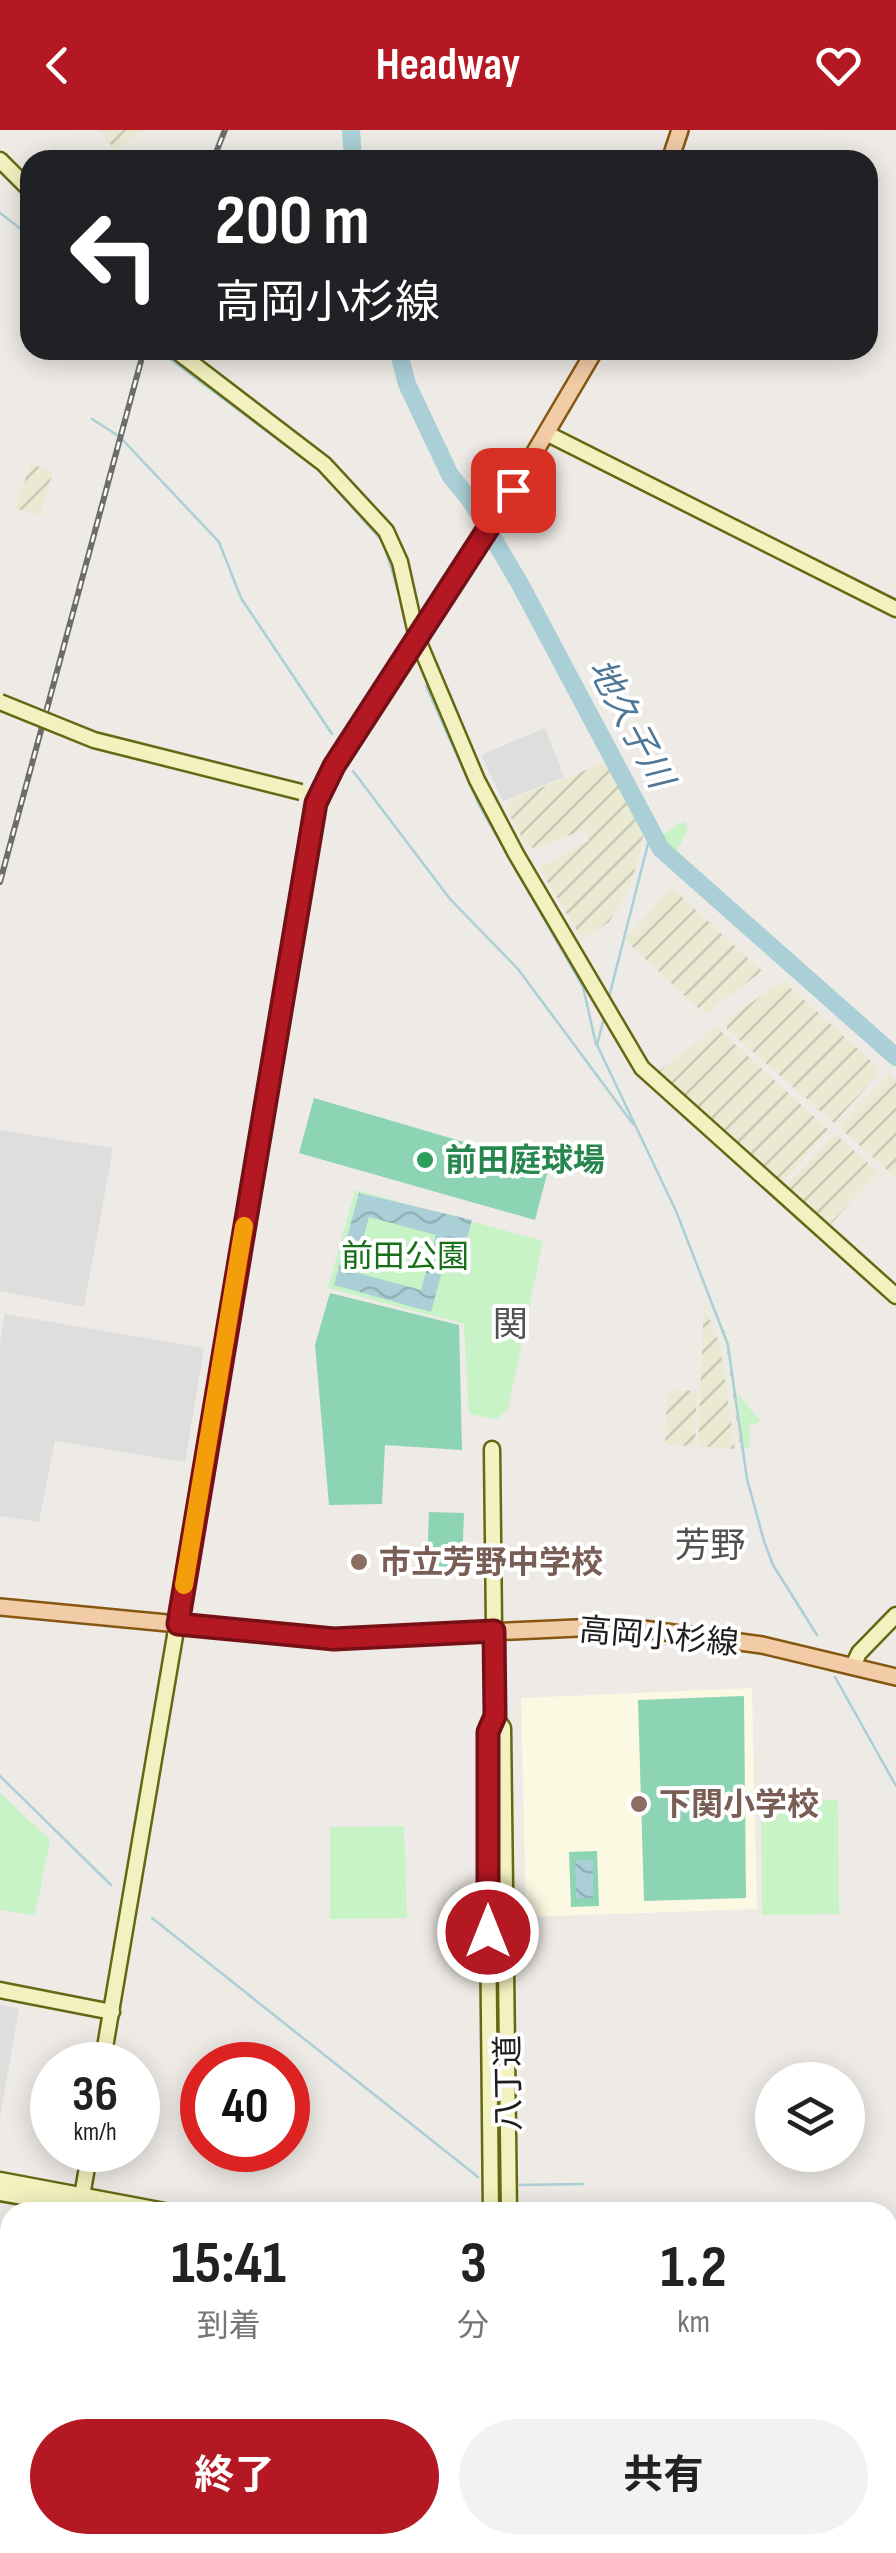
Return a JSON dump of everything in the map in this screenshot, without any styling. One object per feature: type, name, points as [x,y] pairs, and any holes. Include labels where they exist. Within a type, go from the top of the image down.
[{"type":"main road","points":[[178,1624],[316,803],[334,766],[496,519],[589,360]]},
{"type":"main road","name":"高岡小杉線","points":[[0,1607],[334,1639],[621,1626],[762,1645],[896,1677]]},
{"type":"street","points":[[0,160],[20,180]]},
{"type":"street","points":[[188,360],[324,464],[386,531],[400,562],[418,638],[477,780],[609,1016],[649,1076],[896,1296]]},
{"type":"street","points":[[546,433],[896,609]]},
{"type":"street","points":[[0,702],[94,740],[301,792],[316,803]]},
{"type":"street","name":"八丁道","points":[[491,2202],[488,1732],[495,1716],[492,1449]]},
{"type":"street","points":[[854,1666],[859,1654],[896,1614]]},
{"type":"street","points":[[106,2042],[178,1624]]},
{"type":"street","name":"八丁道","points":[[495,1716],[503,1728],[509,2202]]},
{"type":"street","points":[[0,1990],[112,2012]]},
{"type":"street","points":[[81,2202],[86,2172]]},
{"type":"street","points":[[0,2180],[70,2202]]},
{"type":"street","points":[[0,2193],[60,2202]]},
{"type":"shaded area","points":[[545,728],[564,777],[503,801],[481,755]]},
{"type":"shaded area","points":[[0,1130],[113,1148],[84,1307],[0,1291]]},
{"type":"shaded area","points":[[5,1314],[204,1348],[185,1462],[55,1441],[39,1522],[0,1516],[0,1342]]},
{"type":"shaded area","name":"下関小学校","points":[[752,1688],[757,1909],[526,1917],[521,1698]]},
{"type":"shaded area","points":[[0,2005],[19,2008],[0,2118]]},
{"type":"green space","points":[[100,130],[143,130],[115,150]]},
{"type":"green space","points":[[31,464],[53,471],[41,512],[36,515],[15,508]]},
{"type":"green space","points":[[611,760],[635,806],[643,835],[640,855],[627,892],[609,922],[582,939],[539,868],[589,841],[585,829],[538,848],[527,847],[505,807],[511,805],[510,800]]},
{"type":"green space","points":[[684,821],[688,829],[676,852],[662,835]]},
{"type":"green space","points":[[672,888],[762,971],[705,1014],[624,939]]},
{"type":"green space","points":[[783,981],[878,1067],[879,1073],[834,1123],[727,1029],[726,1020]]},
{"type":"green space","points":[[716,1027],[829,1130],[783,1181],[776,1183],[655,1074]]},
{"type":"green space","points":[[889,1074],[896,1080],[896,1178],[839,1127]]},
{"type":"green space","name":"前田庭球場","points":[[314,1098],[549,1167],[535,1220],[299,1153]]},
{"type":"green space","points":[[835,1134],[878,1172],[832,1223],[825,1225],[784,1188]]},
{"type":"green space","name":"前田公園","points":[[355,1190],[543,1241],[508,1409],[497,1419],[469,1414],[464,1324],[328,1288]]},
{"type":"green space","points":[[706,1286],[727,1336],[744,1446],[740,1448],[726,1346]]},
{"type":"green space","points":[[330,1293],[459,1325],[462,1450],[385,1445],[382,1504],[329,1505],[315,1345]]},
{"type":"green space","points":[[704,1305],[720,1346],[735,1449],[698,1446]]},
{"type":"green space","points":[[667,1390],[697,1391],[695,1446],[665,1445]]},
{"type":"green space","points":[[737,1393],[761,1422],[749,1426],[750,1447],[744,1449]]},
{"type":"green space","points":[[429,1512],[464,1513],[462,1567],[427,1566]]},
{"type":"green space","points":[[744,1696],[746,1898],[644,1901],[638,1700]]},
{"type":"green space","points":[[0,1793],[50,1840],[35,1915],[0,1910]]},
{"type":"green space","points":[[838,1800],[839,1914],[762,1915],[761,1801]]},
{"type":"green space","points":[[404,1826],[407,1918],[330,1919],[330,1827]]},
{"type":"green space","points":[[597,1851],[599,1906],[571,1907],[569,1852]]},
{"type":"water","points":[[359,1193],[472,1220],[459,1267],[444,1264],[431,1312],[334,1285]],"holes":[[[369,1217],[436,1235],[421,1290],[354,1272]]]},
{"type":"water","points":[[575,1860],[593,1860],[593,1898],[576,1898]]},
{"type":"waterway","name":"地久子川","points":[[351,130],[352,150]]},
{"type":"waterway","points":[[0,213],[20,228]]},
{"type":"waterway","points":[[171,360],[320,471],[383,542],[404,610]]},
{"type":"waterway","name":"地久子川","points":[[401,360],[407,384],[450,475],[471,501],[520,584],[661,849],[896,1057]]},
{"type":"waterway","points":[[92,419],[120,437],[219,542],[241,598],[332,734]]},
{"type":"waterway","points":[[426,686],[480,807],[583,987],[596,1044]]},
{"type":"waterway","points":[[353,771],[450,899],[518,969],[633,1124]]},
{"type":"waterway","points":[[608,1001],[651,832]]},
{"type":"waterway","points":[[604,1018],[597,1045],[676,1211],[728,1345],[747,1479],[764,1541],[773,1565],[817,1635]]},
{"type":"waterway","points":[[835,1677],[896,1786]]},
{"type":"waterway","points":[[0,1776],[111,1885]]},
{"type":"waterway","points":[[152,1918],[478,2177]]},
{"type":"waterway","points":[[520,2185],[583,2184]]},
{"type":"railway","points":[[217,150],[225,130]]},
{"type":"railway","points":[[0,882],[141,360]]},
{"type":"slow traffic","points":[[184,1585],[244,1226]]},
{"type":"place","name":"前田庭球場","points":[[425,1160]]},
{"type":"place","name":"市立芳野中学校","points":[[359,1562]]},
{"type":"place","name":"下関小学校","points":[[639,1804]]},
{"type":"district","name":"関","points":[[510,1324]]},
{"type":"district","name":"芳野","points":[[710,1545]]},
{"type":"route","points":[[488,1932],[488,1732],[495,1716],[494,1631],[334,1639],[178,1624],[316,803],[334,766],[513,490]]}]
